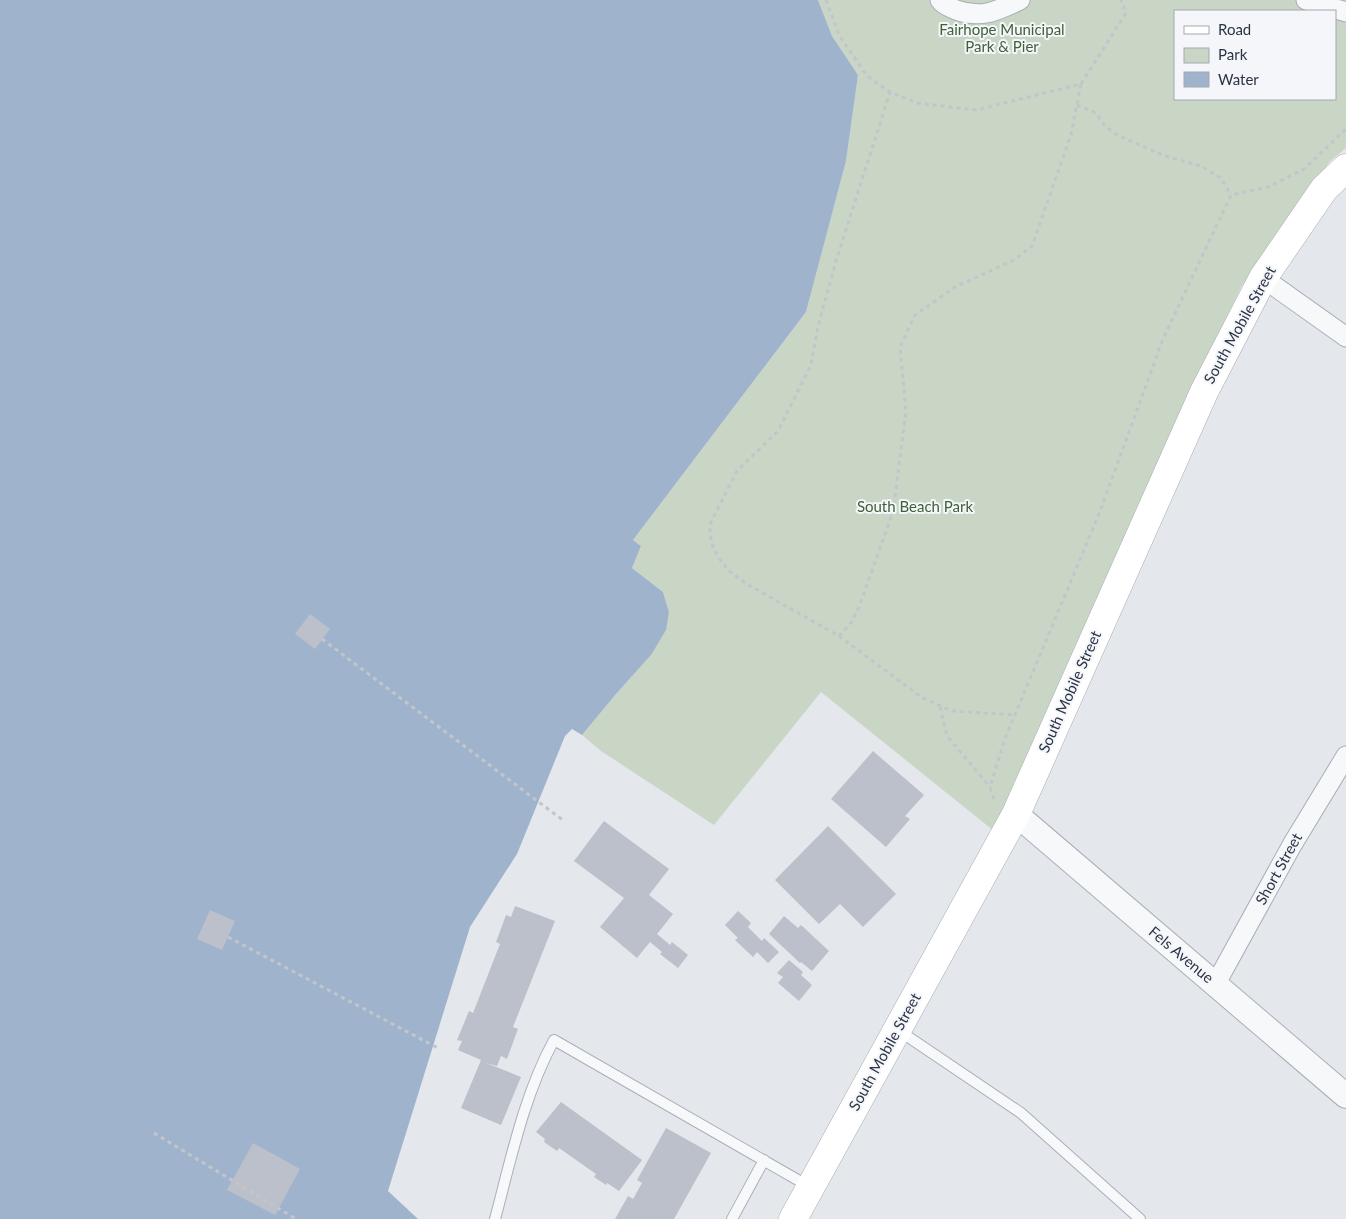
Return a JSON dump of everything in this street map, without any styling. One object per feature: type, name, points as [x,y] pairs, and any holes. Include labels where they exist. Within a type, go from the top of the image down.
[{"type":"main road","name":"South Mobile Street","points":[[802,1209],[898,1029],[1204,392],[1263,278],[1324,189],[1346,168]]},
{"type":"street","points":[[940,0],[944,5],[969,14],[996,11],[1020,0]]},
{"type":"street","points":[[1306,0],[1346,12]]},
{"type":"street","points":[[1263,278],[1346,337]]},
{"type":"street","name":"Short Street","points":[[1215,985],[1292,845],[1346,756]]},
{"type":"street","name":"Fels Avenue","points":[[1005,808],[1346,1096]]},
{"type":"lane","points":[[898,1029],[1021,1113],[1140,1219]]},
{"type":"lane","points":[[495,1219],[515,1143],[540,1066],[554,1040],[764,1160],[802,1209]]},
{"type":"lane","points":[[732,1219],[764,1160]]},
{"type":"path","points":[[826,0],[839,35],[867,76],[890,92],[917,103],[976,110],[1081,84]]},
{"type":"path","points":[[839,636],[851,624],[859,607],[893,512],[906,411],[900,347],[915,315],[955,287],[1014,260],[1032,246],[1071,135],[1081,84],[1126,13],[1121,0]]},
{"type":"path","points":[[890,92],[837,258],[818,326],[811,365],[778,431],[736,471],[710,524],[710,534],[718,557],[729,571],[747,584],[839,636],[921,697],[952,711],[1015,715]]},
{"type":"path","points":[[1077,105],[1096,113],[1105,126],[1117,135],[1165,156],[1201,166],[1221,178],[1230,194]]},
{"type":"path","points":[[1230,194],[1268,187],[1304,169],[1346,129]]},
{"type":"path","points":[[990,787],[1004,741],[1099,514],[1163,339],[1230,194]]},
{"type":"path","points":[[322,640],[564,822]]},
{"type":"path","points":[[940,706],[947,736],[1005,808]]},
{"type":"path","points":[[228,936],[438,1048]]},
{"type":"path","points":[[154,1133],[296,1219]]},
{"type":"green space","name":"South Beach Park","points":[[818,0],[1346,0],[1346,148],[1330,161],[1241,287],[1155,469],[994,831],[821,692],[714,825],[601,751],[582,735],[651,655],[669,612],[663,592],[632,568],[641,546],[633,540],[806,312],[846,161],[858,75],[832,36]]},
{"type":"water","points":[[0,0],[818,0],[832,36],[858,75],[846,161],[806,312],[633,540],[641,546],[632,568],[663,592],[669,612],[666,630],[651,655],[582,735],[572,729],[565,736],[517,854],[470,927],[388,1191],[418,1219],[0,1219]]},
{"type":"building","points":[[310,614],[330,629],[315,649],[295,634]]},
{"type":"building","points":[[873,751],[924,795],[905,816],[910,819],[886,847],[831,799]]},
{"type":"building","points":[[604,821],[669,869],[649,895],[673,914],[657,934],[670,945],[672,942],[688,955],[678,968],[660,954],[662,952],[650,942],[637,958],[600,927],[624,898],[574,861]]},
{"type":"building","points":[[828,826],[896,894],[863,927],[840,904],[819,924],[775,880]]},
{"type":"building","points":[[515,906],[555,921],[513,1027],[518,1029],[507,1059],[501,1056],[497,1066],[486,1063],[521,1077],[501,1125],[461,1108],[481,1060],[458,1050],[462,1041],[457,1040],[469,1011],[473,1013],[500,944],[496,942],[506,915],[511,917]]},
{"type":"building","points":[[210,910],[235,921],[222,950],[197,939]]},
{"type":"building","points":[[738,911],[751,923],[748,927],[762,941],[764,938],[779,952],[768,963],[757,952],[753,957],[735,940],[738,938],[725,925]]},
{"type":"building","points":[[784,916],[798,928],[801,925],[829,951],[812,971],[800,963],[769,934]]},
{"type":"building","points":[[789,960],[803,972],[801,975],[812,985],[799,1001],[778,983],[783,977],[777,973]]},
{"type":"building","points":[[561,1102],[642,1160],[619,1191],[594,1177],[596,1174],[559,1148],[557,1151],[544,1142],[545,1139],[536,1132]]},
{"type":"building","points":[[666,1128],[711,1153],[674,1219],[615,1219],[628,1196],[633,1199],[642,1183],[637,1180]]},
{"type":"building","points":[[253,1143],[300,1169],[275,1215],[227,1190]]},
{"type":"park label","name":"Fairhope Municipal Park & Pier","points":[[1002,38]]}]
